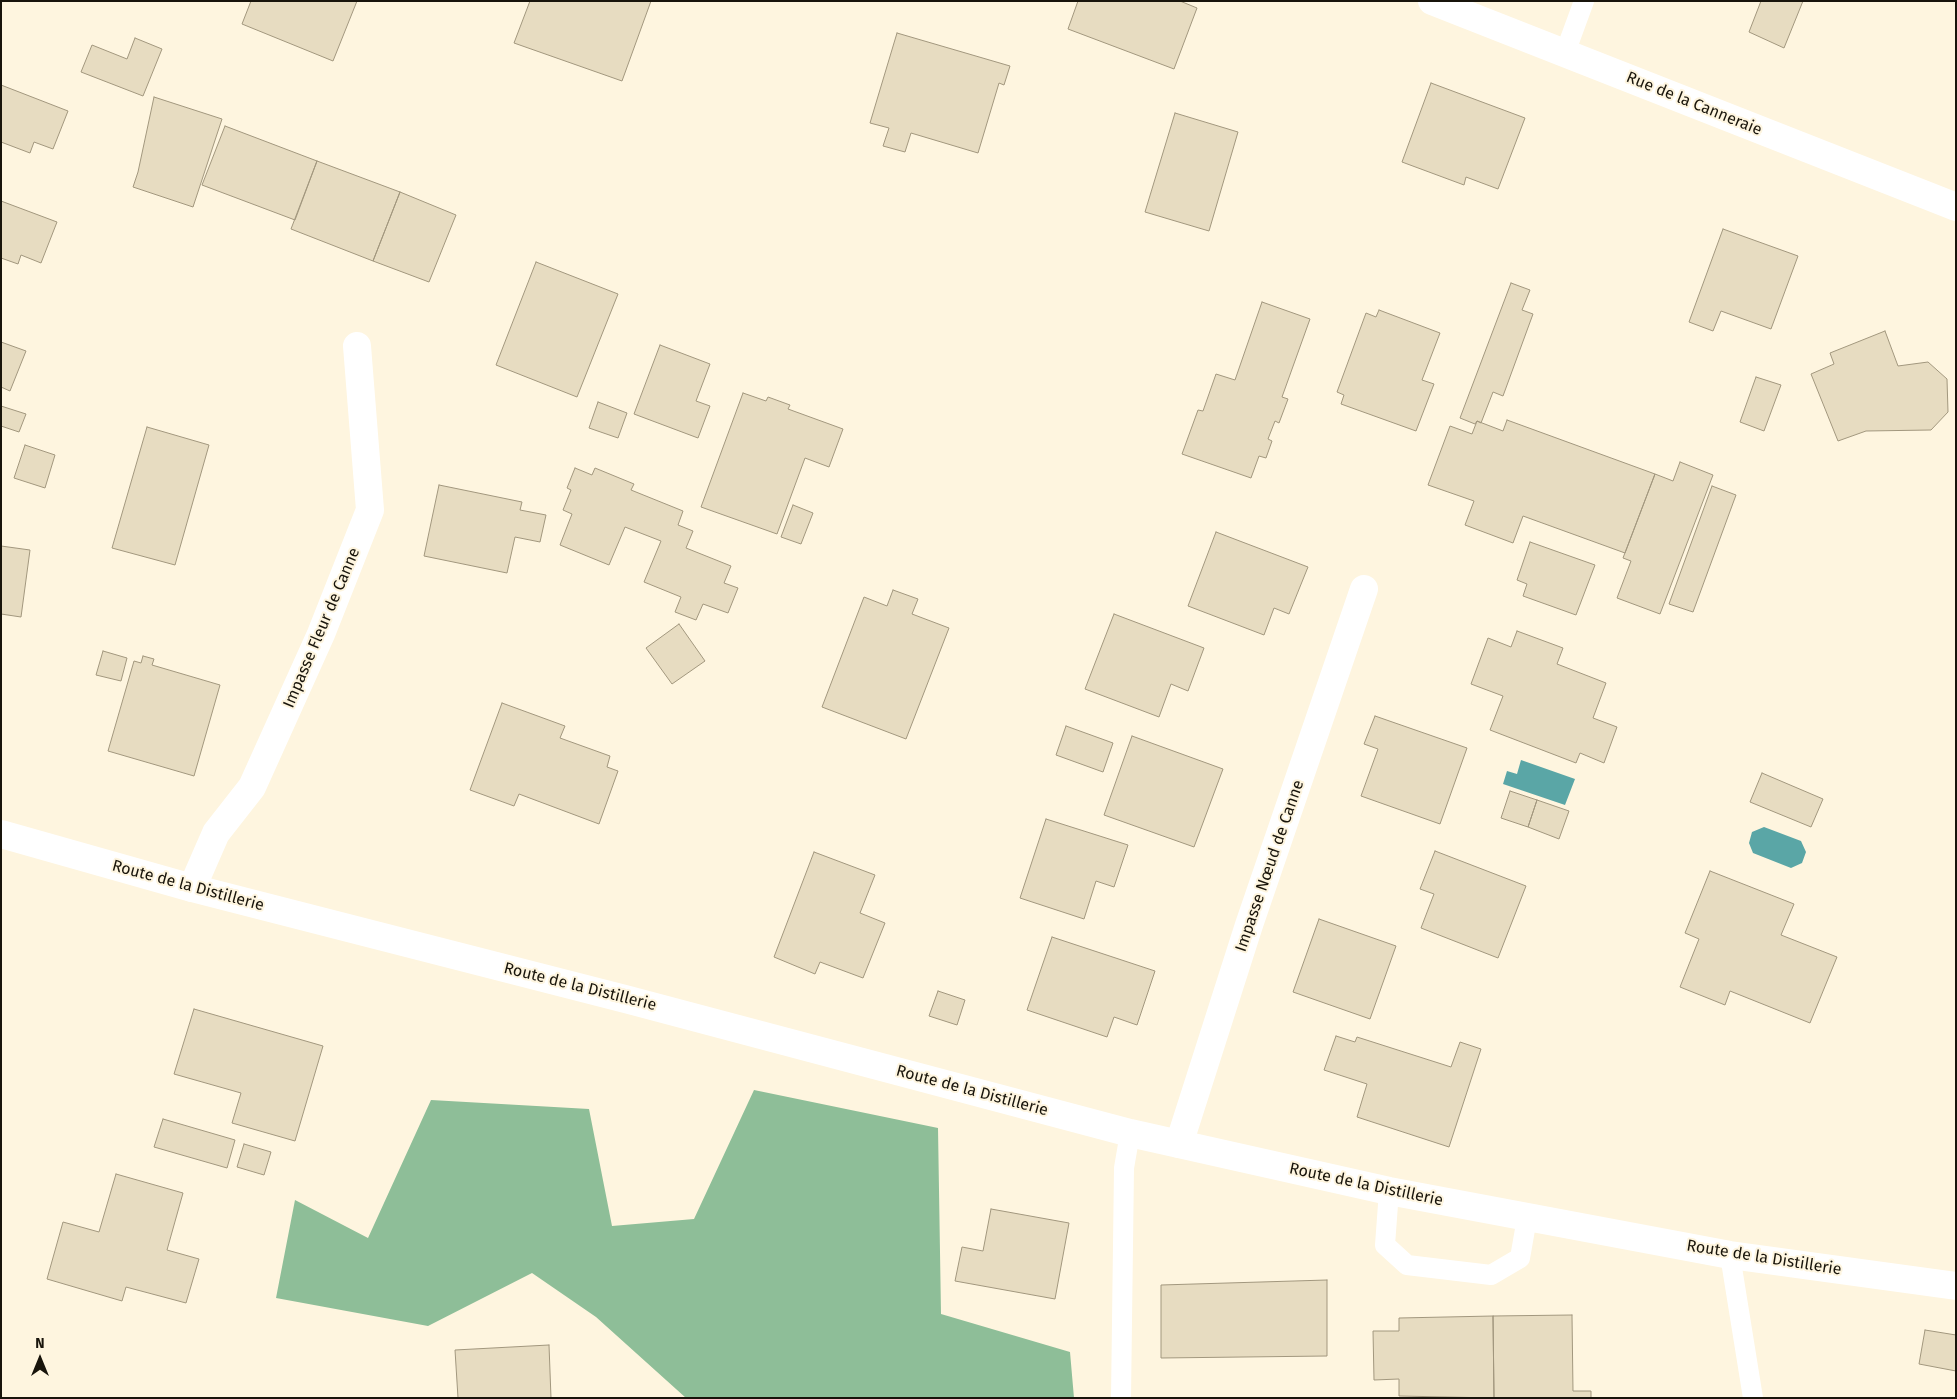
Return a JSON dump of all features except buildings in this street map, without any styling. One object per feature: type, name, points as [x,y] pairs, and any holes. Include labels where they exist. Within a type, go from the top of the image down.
[{"type":"street","name":"Rue de la Canneraie","points":[[1432,1],[1956,207]]},
{"type":"street","name":"Impasse Fleur de Canne","points":[[192,888],[216,833],[252,787],[321,634],[370,510],[357,346]]},
{"type":"street","name":"Impasse Nœud de Canne","points":[[1178,1144],[1249,925],[1364,589]]},
{"type":"street","name":"Route de la Distillerie","points":[[1,834],[192,888],[629,1000],[1130,1133],[1389,1191],[1527,1218],[1730,1255],[1956,1286]]},
{"type":"lane","points":[[1565,53],[1584,1]]},
{"type":"lane","points":[[1121,1398],[1124,1168],[1130,1133]]},
{"type":"lane","points":[[1389,1191],[1385,1245],[1407,1265],[1491,1275],[1520,1258],[1527,1218]]},
{"type":"lane","points":[[1730,1255],[1753,1398]]},
{"type":"green space","points":[[754,1090],[938,1128],[941,1314],[1070,1352],[1074,1398],[686,1398],[596,1317],[532,1273],[428,1326],[276,1298],[295,1200],[368,1238],[431,1100],[589,1109],[612,1226],[694,1219]]},
{"type":"water","points":[[1521,760],[1575,779],[1565,805],[1503,784],[1507,771],[1517,774]]},
{"type":"water","points":[[1764,827],[1801,841],[1806,852],[1802,863],[1791,868],[1753,853],[1749,843],[1752,832]]}]
